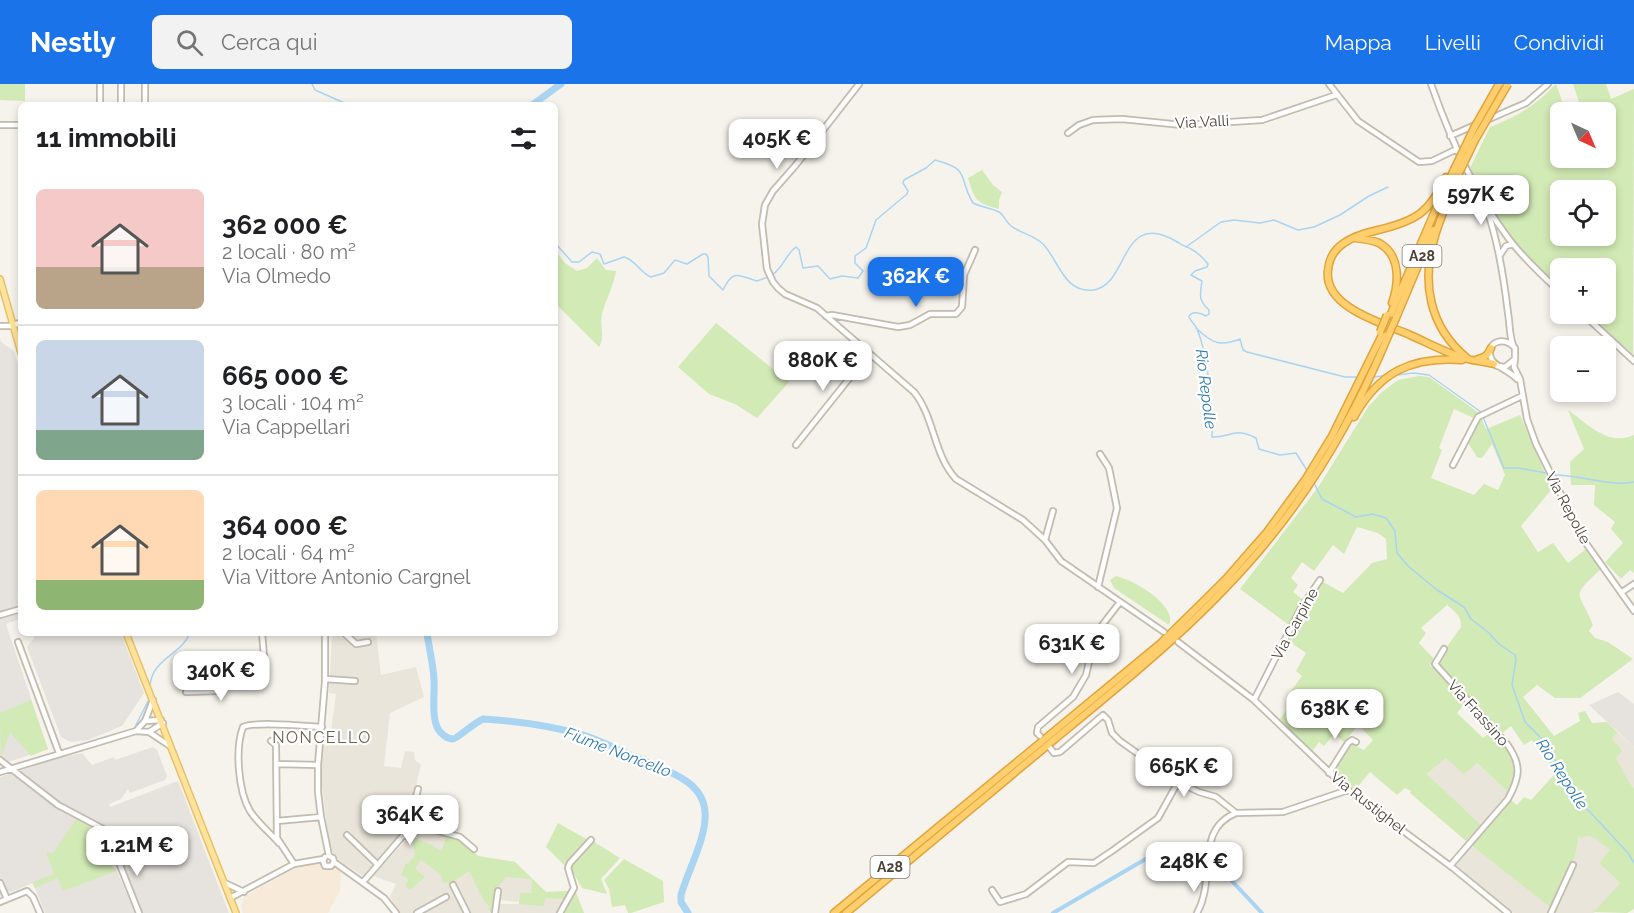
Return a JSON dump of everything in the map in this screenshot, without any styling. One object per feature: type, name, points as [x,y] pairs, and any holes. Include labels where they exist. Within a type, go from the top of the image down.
[{"type":"highway","points":[[1496,365],[1470,360],[1354,311],[1338,298],[1327,275],[1328,266],[1336,250],[1343,243],[1367,232],[1402,224],[1423,213],[1438,196],[1448,179],[1461,147],[1499,84]]},
{"type":"highway","name":"A28","points":[[1391,316],[1475,140],[1508,84]]},
{"type":"highway","name":"A28","points":[[846,913],[947,824],[1161,643],[1225,580],[1303,488],[1320,464],[1368,372],[1448,179]]},
{"type":"highway","points":[[1448,195],[1430,259],[1428,276],[1430,300],[1438,325],[1447,338],[1470,360]]},
{"type":"highway","points":[[1355,238],[1377,242],[1389,252],[1394,260],[1397,272],[1391,316]]},
{"type":"highway","name":"A28","points":[[1368,372],[1373,355],[1384,333]]},
{"type":"highway","points":[[1320,464],[1336,448],[1361,406],[1383,381],[1396,371],[1420,361],[1483,359],[1491,348]]},
{"type":"highway","name":"A28","points":[[834,913],[947,824]]},
{"type":"main road","points":[[0,279],[18,344]]},
{"type":"main road","points":[[127,636],[235,912]]},
{"type":"street","points":[[100,84],[100,102]]},
{"type":"street","points":[[121,84],[121,102]]},
{"type":"street","points":[[144,84],[145,102]]},
{"type":"street","points":[[859,84],[773,191],[765,205],[762,224],[770,276],[785,294],[817,308],[914,392],[921,401],[941,456],[952,475],[1023,520],[1045,540],[1061,561],[1164,632]]},
{"type":"street","points":[[1329,84],[1358,122],[1419,162],[1432,161],[1457,149]]},
{"type":"street","points":[[1431,84],[1450,136],[1487,207],[1511,242],[1550,283]]},
{"type":"street","points":[[1450,136],[1526,103],[1548,84]]},
{"type":"street","name":"Via Valli","points":[[1068,134],[1079,125],[1093,120],[1122,119],[1182,125],[1262,120],[1336,94]]},
{"type":"street","points":[[0,125],[18,125]]},
{"type":"street","name":"Via Repolle","points":[[1487,207],[1500,258],[1509,315],[1509,331],[1516,352],[1514,367],[1521,384],[1527,419],[1536,444],[1576,527],[1634,611]]},
{"type":"street","name":"Via Repolle","points":[[1497,244],[1500,227]]},
{"type":"street","points":[[1497,244],[1511,242]]},
{"type":"street","points":[[1500,258],[1506,246],[1511,242]]},
{"type":"street","points":[[826,316],[832,315],[906,327],[930,314],[956,314],[962,307],[964,275],[975,250]]},
{"type":"street","points":[[0,326],[18,323]]},
{"type":"street","points":[[1594,324],[1634,361]]},
{"type":"street","points":[[1509,331],[1491,348],[1490,356],[1496,365],[1507,369],[1521,384]]},
{"type":"street","points":[[1498,341],[1506,341],[1513,345]]},
{"type":"street","points":[[796,445],[868,354]]},
{"type":"street","points":[[1496,365],[1505,367],[1515,360]]},
{"type":"street","points":[[1454,465],[1478,417],[1522,396]]},
{"type":"street","points":[[1098,587],[1117,508],[1109,468],[1100,454]]},
{"type":"street","points":[[1045,540],[1053,511]]},
{"type":"street","name":"Via Carpine","points":[[1254,700],[1302,608],[1320,580]]},
{"type":"street","points":[[1622,592],[1634,584]]},
{"type":"street","points":[[1040,736],[1037,733],[1038,727],[1073,697],[1086,675],[1094,640],[1100,628],[1120,602]]},
{"type":"street","points":[[0,615],[18,610]]},
{"type":"street","points":[[204,673],[262,671],[265,668],[262,636]]},
{"type":"street","points":[[325,636],[326,679],[318,765],[326,857],[324,864],[331,866],[334,862]]},
{"type":"street","points":[[348,636],[357,644],[368,642]]},
{"type":"street","points":[[18,642],[59,753]]},
{"type":"street","name":"Via Rustighel","points":[[1178,642],[1254,700],[1348,790],[1450,866],[1508,913]]},
{"type":"street","name":"Via Frassino","points":[[1444,649],[1435,664],[1507,744],[1519,765],[1514,788],[1508,799],[1450,866]]},
{"type":"street","points":[[186,692],[219,691],[217,673]]},
{"type":"street","points":[[326,679],[355,681]]},
{"type":"street","points":[[136,731],[145,721],[153,699]]},
{"type":"street","points":[[1050,748],[1054,753],[1060,752],[1102,715],[1108,720],[1112,733],[1120,741],[1178,782],[1216,797],[1236,813]]},
{"type":"street","points":[[145,721],[162,721]]},
{"type":"street","points":[[149,732],[162,721]]},
{"type":"street","points":[[294,864],[250,810],[241,782],[239,745],[243,727],[246,725],[322,727]]},
{"type":"street","points":[[0,772],[136,731],[149,732],[172,748]]},
{"type":"street","points":[[1329,773],[1347,743],[1352,740],[1356,742]]},
{"type":"street","points":[[271,741],[276,745],[277,838],[279,843]]},
{"type":"street","points":[[0,760],[58,805],[109,832]]},
{"type":"street","points":[[277,764],[318,765]]},
{"type":"street","points":[[992,890],[1000,902],[1026,894],[1068,861],[1094,863],[1158,818],[1178,782]]},
{"type":"street","points":[[363,882],[404,836],[410,823],[418,789]]},
{"type":"street","points":[[1197,913],[1204,900],[1213,831],[1223,819],[1236,813],[1283,812],[1348,790]]},
{"type":"street","points":[[378,812],[389,813],[393,816],[404,836]]},
{"type":"street","points":[[277,821],[321,817]]},
{"type":"street","points":[[410,823],[460,837],[474,849]]},
{"type":"street","points":[[347,835],[378,865]]},
{"type":"street","points":[[560,913],[574,888],[568,868],[570,863],[591,840]]},
{"type":"street","points":[[114,850],[139,913]]},
{"type":"street","points":[[230,898],[294,864],[332,857],[334,862],[384,898],[396,913]]},
{"type":"street","points":[[1551,913],[1573,865]]},
{"type":"street","points":[[0,883],[7,899]]},
{"type":"street","points":[[224,883],[244,892]]},
{"type":"street","points":[[453,885],[467,913]]},
{"type":"street","points":[[0,902],[27,891],[33,897],[40,913]]},
{"type":"street","points":[[495,913],[498,891]]},
{"type":"street","points":[[417,913],[446,897]]},
{"type":"shaded area","points":[[0,338],[1,342],[14,351],[18,364],[18,619],[6,624],[48,749],[8,762],[0,756]]},
{"type":"shaded area","points":[[34,636],[122,636],[144,693],[122,726],[88,740],[70,742],[61,737],[27,647]]},
{"type":"shaded area","points":[[332,636],[340,636],[357,645],[372,643],[372,639],[357,641],[351,636],[376,636],[381,675],[416,667],[424,697],[390,713],[384,766],[401,768],[405,751],[414,752],[415,760],[421,765],[405,830],[392,812],[375,809],[376,813],[390,815],[399,837],[378,862],[352,837],[351,832],[348,830],[343,835],[374,867],[364,877],[336,858],[329,844],[321,777],[323,746],[329,746],[336,694],[329,693]]},
{"type":"shaded area","points":[[1618,692],[1634,704],[1634,747],[1589,705]]},
{"type":"shaded area","points":[[1618,733],[1634,747],[1634,788],[1630,785],[1616,758],[1612,738]]},
{"type":"shaded area","points":[[153,747],[157,750],[167,776],[165,780],[130,793],[128,789],[121,799],[109,804],[110,807],[178,781],[229,913],[143,913],[115,843],[97,850],[101,859],[116,869],[135,913],[45,913],[33,883],[7,892],[0,877],[0,777],[58,758],[82,753],[92,765]]},
{"type":"shaded area","points":[[1446,758],[1477,763],[1508,792],[1481,825],[1427,774]]},
{"type":"shaded area","points":[[414,826],[460,839],[478,856],[515,862],[546,892],[571,891],[573,885],[584,913],[497,913],[499,904],[519,904],[519,902],[499,900],[499,892],[496,892],[493,913],[471,913],[454,882],[449,884],[465,913],[420,913],[442,904],[450,898],[449,894],[413,913],[400,913],[390,897],[396,884],[373,876],[404,842]]},
{"type":"shaded area","points":[[1590,826],[1611,849],[1599,863],[1620,883],[1594,913],[1514,913],[1456,865],[1471,845],[1550,906],[1575,857],[1579,835]]},
{"type":"shaded area","points":[[316,861],[328,870],[341,868],[340,891],[328,913],[243,913],[241,907],[244,897],[299,866]]},
{"type":"green space","points":[[0,84],[25,84],[25,101],[0,100]]},
{"type":"green space","points":[[1556,84],[1562,102],[1550,102],[1550,168],[1616,168],[1616,102],[1579,102],[1573,84],[1606,84],[1611,99],[1634,89],[1633,354],[1616,339],[1616,336],[1612,336],[1598,324],[1616,324],[1616,258],[1550,258],[1550,279],[1513,243],[1489,205],[1470,168],[1490,127],[1526,110]]},
{"type":"green space","points":[[982,170],[993,185],[1002,192],[999,209],[981,203],[973,192],[968,178]]},
{"type":"green space","points":[[558,254],[565,263],[577,271],[587,268],[597,258],[606,270],[616,271],[602,314],[602,339],[599,347],[558,306]]},
{"type":"green space","points":[[716,323],[789,382],[757,418],[735,404],[709,394],[678,367]]},
{"type":"green space","points":[[1419,376],[1429,377],[1479,413],[1486,429],[1520,415],[1552,489],[1521,526],[1538,552],[1553,543],[1568,563],[1586,549],[1601,569],[1584,585],[1580,595],[1593,625],[1589,631],[1595,638],[1608,642],[1633,659],[1580,698],[1555,698],[1537,685],[1523,697],[1554,736],[1580,721],[1578,713],[1585,711],[1592,723],[1607,722],[1618,733],[1612,738],[1622,751],[1616,758],[1634,788],[1634,909],[1627,913],[1594,912],[1620,883],[1599,863],[1610,850],[1592,837],[1580,839],[1579,835],[1575,857],[1550,907],[1471,845],[1510,799],[1517,805],[1524,797],[1531,800],[1554,775],[1548,761],[1532,740],[1524,745],[1511,726],[1501,734],[1437,663],[1461,627],[1459,617],[1447,605],[1421,628],[1426,633],[1419,643],[1433,658],[1431,667],[1436,668],[1466,702],[1457,713],[1483,738],[1492,731],[1509,752],[1516,767],[1516,775],[1508,792],[1477,763],[1464,774],[1446,758],[1427,774],[1481,825],[1466,841],[1410,793],[1411,791],[1405,788],[1397,795],[1370,772],[1355,790],[1333,771],[1350,743],[1364,750],[1373,740],[1362,729],[1374,716],[1358,700],[1348,711],[1360,723],[1344,742],[1334,734],[1324,746],[1319,742],[1312,752],[1280,719],[1293,701],[1288,695],[1302,676],[1296,671],[1306,653],[1287,640],[1293,628],[1240,589],[1319,486],[1368,407],[1398,380]],"holes":[[[1454,409],[1478,420],[1467,441],[1477,457],[1482,458],[1492,444],[1505,475],[1498,490],[1484,484],[1474,495],[1431,478],[1442,450],[1439,448]],[[1357,527],[1378,533],[1386,539],[1387,559],[1372,563],[1343,593],[1323,582],[1307,603],[1293,592],[1298,585],[1291,578],[1302,562],[1314,571],[1333,545],[1344,554]]]},
{"type":"green space","points":[[1568,410],[1607,436],[1625,438],[1634,435],[1634,573],[1630,570],[1621,579],[1605,562],[1623,543],[1611,529],[1615,522],[1594,505],[1595,485],[1571,485],[1570,462],[1584,449]]},
{"type":"green space","points":[[1116,576],[1132,582],[1160,601],[1170,617],[1169,625],[1114,588],[1110,580]]},
{"type":"green space","points":[[31,700],[48,749],[31,756],[10,732],[1,757],[0,713]]},
{"type":"green space","points":[[77,818],[111,835],[112,841],[97,849],[116,871],[63,891],[57,878],[35,888],[32,883],[54,874],[46,852],[53,853]]},
{"type":"green space","points":[[558,823],[590,841],[566,867],[546,847]]},
{"type":"green space","points":[[408,835],[441,851],[447,835],[460,839],[478,856],[515,862],[546,892],[571,891],[573,885],[584,913],[564,913],[567,899],[545,898],[544,906],[519,904],[520,893],[531,893],[532,879],[506,877],[495,891],[492,913],[488,910],[490,906],[485,903],[469,871],[454,881],[444,883],[440,874],[421,860],[415,869],[425,877],[410,890],[405,886],[409,879],[401,875],[406,863],[408,864],[415,855],[413,840],[407,837]]},
{"type":"green space","points":[[594,842],[620,858],[601,879],[607,894],[582,888],[570,867]]},
{"type":"green space","points":[[624,859],[663,881],[664,902],[631,913],[628,913],[625,905],[612,907],[609,889],[604,880]]},
{"type":"waterway","points":[[312,84],[315,90],[342,102]]},
{"type":"waterway","name":"Fiume Noncello","points":[[536,102],[561,84]]},
{"type":"waterway","name":"Rio Repolle","points":[[772,275],[796,247],[799,250],[803,268],[818,266],[830,279],[842,276],[858,278],[863,271],[855,263],[855,256],[866,248],[876,220],[907,194],[904,180],[926,168],[935,160],[959,171],[973,203],[999,212],[1011,226],[1043,244],[1063,275],[1083,290],[1093,290],[1105,285],[1114,276],[1135,241],[1145,234],[1160,234],[1193,250],[1208,264],[1207,267],[1191,275],[1202,281],[1201,297],[1209,314],[1206,316],[1194,313],[1189,317],[1201,340],[1207,367],[1211,397],[1212,437],[1237,433],[1249,435],[1256,438],[1259,449],[1280,455],[1296,453],[1308,472]]},
{"type":"waterway","points":[[1186,247],[1221,222],[1234,220],[1260,223],[1274,220],[1298,230],[1314,227],[1340,215],[1388,187]]},
{"type":"waterway","name":"Rio Repolle","points":[[558,246],[572,262],[579,262],[592,252],[600,254],[604,264],[624,257],[651,277],[664,273],[675,260],[687,264],[706,254],[709,276],[723,290],[733,276],[757,281],[768,277]]},
{"type":"waterway","points":[[1196,328],[1216,342],[1227,343],[1240,339],[1243,350],[1247,352],[1345,377],[1359,377]]},
{"type":"waterway","points":[[1397,375],[1414,373],[1429,375],[1481,412]]},
{"type":"waterway","points":[[1373,377],[1383,376]]},
{"type":"waterway","points":[[1483,417],[1504,468],[1546,473]]},
{"type":"waterway","points":[[1555,475],[1615,483],[1634,482]]},
{"type":"waterway","name":"Rio Repolle","points":[[1313,481],[1322,499],[1356,517],[1373,514],[1386,518],[1395,531],[1397,553],[1408,566],[1437,590],[1464,607],[1471,619],[1515,655],[1512,685],[1525,722],[1546,743],[1576,800],[1628,853],[1634,863]]},
{"type":"waterway","points":[[150,685],[156,669],[188,636]]},
{"type":"waterway","name":"Fiume Noncello","points":[[427,636],[433,673],[436,724],[446,737],[453,739],[483,719],[559,729],[598,740],[672,773],[691,784],[703,801],[705,822],[700,843],[681,895],[681,902],[688,913]]},
{"type":"waterway","points":[[136,725],[148,701]]},
{"type":"waterway","points":[[1053,913],[1168,846],[1184,851],[1205,869],[1216,864],[1262,913]]},
{"type":"district","name":"NONCELLO","points":[[322,737]]}]
